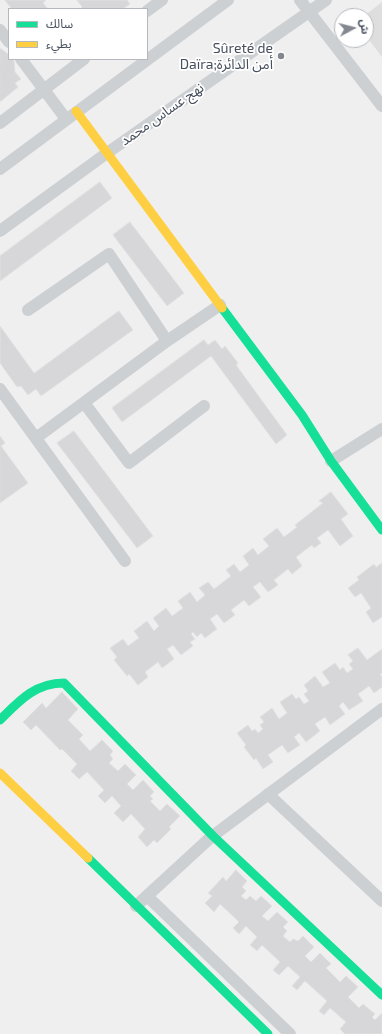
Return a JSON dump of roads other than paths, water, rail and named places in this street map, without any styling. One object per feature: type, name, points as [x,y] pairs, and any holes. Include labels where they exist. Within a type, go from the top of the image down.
[{"type":"street","points":[[148,10],[162,0]]},
{"type":"street","points":[[148,59],[228,0]]},
{"type":"street","points":[[300,0],[382,106]]},
{"type":"street","name":"نهج عساس محمد","points":[[0,231],[107,153],[326,0]]},
{"type":"street","points":[[0,30],[8,41]]},
{"type":"street","points":[[22,60],[66,119]]},
{"type":"street","points":[[0,122],[83,60]]},
{"type":"street","points":[[0,169],[147,60]]},
{"type":"street","points":[[76,112],[302,415],[331,462],[382,530]]},
{"type":"street","points":[[28,310],[109,254],[167,341]]},
{"type":"street","points":[[36,438],[85,404],[167,341],[220,305]]},
{"type":"street","points":[[0,389],[125,561]]},
{"type":"street","points":[[85,404],[129,463],[204,406]]},
{"type":"street","points":[[331,462],[382,429]]},
{"type":"street","points":[[0,720],[30,691],[55,682],[64,683],[213,836],[382,995]]},
{"type":"street","points":[[136,906],[213,836],[382,709]]},
{"type":"street","points":[[0,773],[268,1034]]},
{"type":"street","points":[[268,794],[382,901]]},
{"type":"street","points":[[146,896],[290,1034]]},
{"type":"place","name":"Sûreté de Daïra;أمن الدائرة","points":[[281,56]]}]
